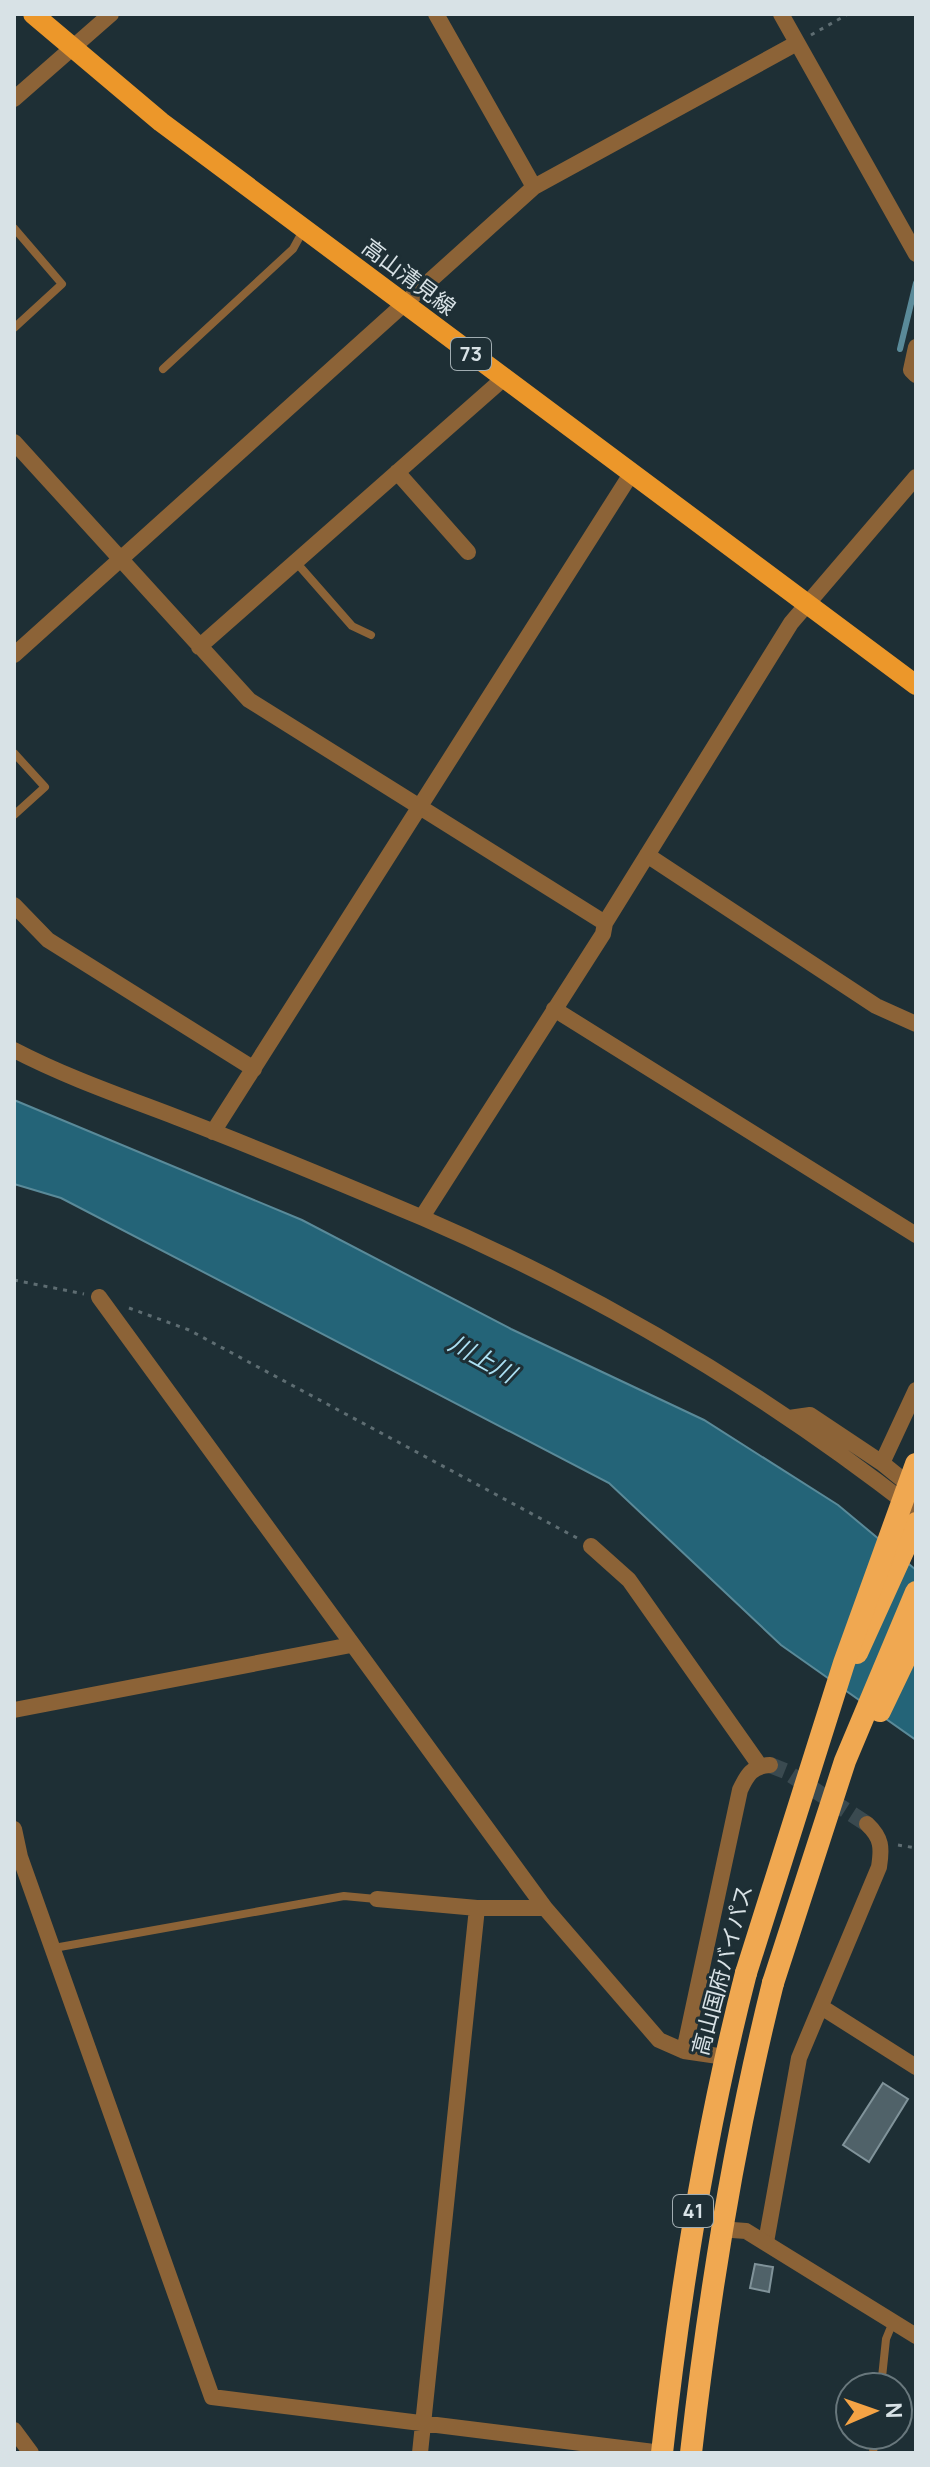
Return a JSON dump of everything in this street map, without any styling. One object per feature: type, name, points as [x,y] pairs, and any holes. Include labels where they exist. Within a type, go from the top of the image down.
[{"type":"highway","name":"41","points":[[822,1739],[876,1567],[916,1464]]},
{"type":"highway","name":"高山国府バイパス","points":[[662,2453],[690,2227],[725,2057],[746,1973],[822,1739],[916,1523]]},
{"type":"highway","name":"41","points":[[691,2453],[719,2229],[741,2117],[773,1983],[845,1761],[916,1592]]},
{"type":"highway","name":"41","points":[[773,1983],[862,1751],[916,1636]]},
{"type":"main road","name":"高山清見線","points":[[33,14],[161,122],[806,606],[916,685]]},
{"type":"street","points":[[14,99],[111,14]]},
{"type":"street","points":[[436,14],[534,187]]},
{"type":"street","points":[[781,14],[916,254]]},
{"type":"street","points":[[14,655],[534,187],[797,43]]},
{"type":"street","points":[[916,347],[911,370],[916,375]]},
{"type":"street","points":[[199,647],[503,379]]},
{"type":"street","points":[[14,442],[249,700],[605,923]]},
{"type":"street","points":[[397,472],[468,552]]},
{"type":"street","points":[[213,1132],[631,474]]},
{"type":"street","points":[[422,1217],[603,934],[605,923],[791,623],[916,477]]},
{"type":"street","points":[[647,855],[876,1006],[916,1024]]},
{"type":"street","points":[[14,905],[48,940],[254,1069]]},
{"type":"street","points":[[554,1009],[916,1235]]},
{"type":"street","points":[[14,1050],[64,1074],[422,1217],[646,1329],[789,1418],[916,1511]]},
{"type":"street","points":[[99,1297],[545,1908],[659,2040],[684,2051],[725,2057]]},
{"type":"street","points":[[882,1463],[916,1390]]},
{"type":"street","points":[[789,1418],[810,1415],[882,1463],[916,1490]]},
{"type":"street","points":[[591,1546],[629,1580],[765,1765],[748,1773],[740,1790],[684,2051]]},
{"type":"street","points":[[14,1710],[351,1645]]},
{"type":"street","points":[[766,2242],[799,2058],[823,2008],[879,1867],[882,1846],[877,1833],[867,1824]]},
{"type":"street","points":[[14,1829],[20,1857],[212,2397],[662,2453]]},
{"type":"street","points":[[377,1899],[477,1908],[545,1908]]},
{"type":"street","points":[[420,2453],[477,1908]]},
{"type":"street","points":[[823,2008],[916,2067]]},
{"type":"street","points":[[719,2229],[746,2231],[916,2336]]},
{"type":"street","points":[[14,2430],[31,2453]]},
{"type":"lane","points":[[14,228],[62,284],[14,328]]},
{"type":"lane","points":[[163,369],[293,249],[304,228]]},
{"type":"lane","points":[[295,561],[352,626],[371,635]]},
{"type":"lane","points":[[14,753],[45,787],[14,815]]},
{"type":"lane","points":[[54,1948],[344,1896],[377,1899]]},
{"type":"lane","points":[[883,2371],[886,2339],[893,2322]]},
{"type":"path","points":[[797,43],[848,14]]},
{"type":"path","points":[[14,1280],[99,1297],[189,1330],[591,1546]]},
{"type":"water","name":"川上川","points":[[14,1100],[302,1220],[511,1329],[704,1420],[838,1505],[916,1570],[916,1740],[781,1645],[609,1483],[61,1198],[14,1184]]},
{"type":"building","points":[[883,2083],[908,2099],[869,2162],[843,2145]]},
{"type":"building","points":[[755,2264],[773,2267],[769,2292],[750,2288]]},
{"type":"waterway","points":[[900,349],[916,283]]},
{"type":"tunnel","points":[[770,1765],[785,1771],[867,1824]]}]
